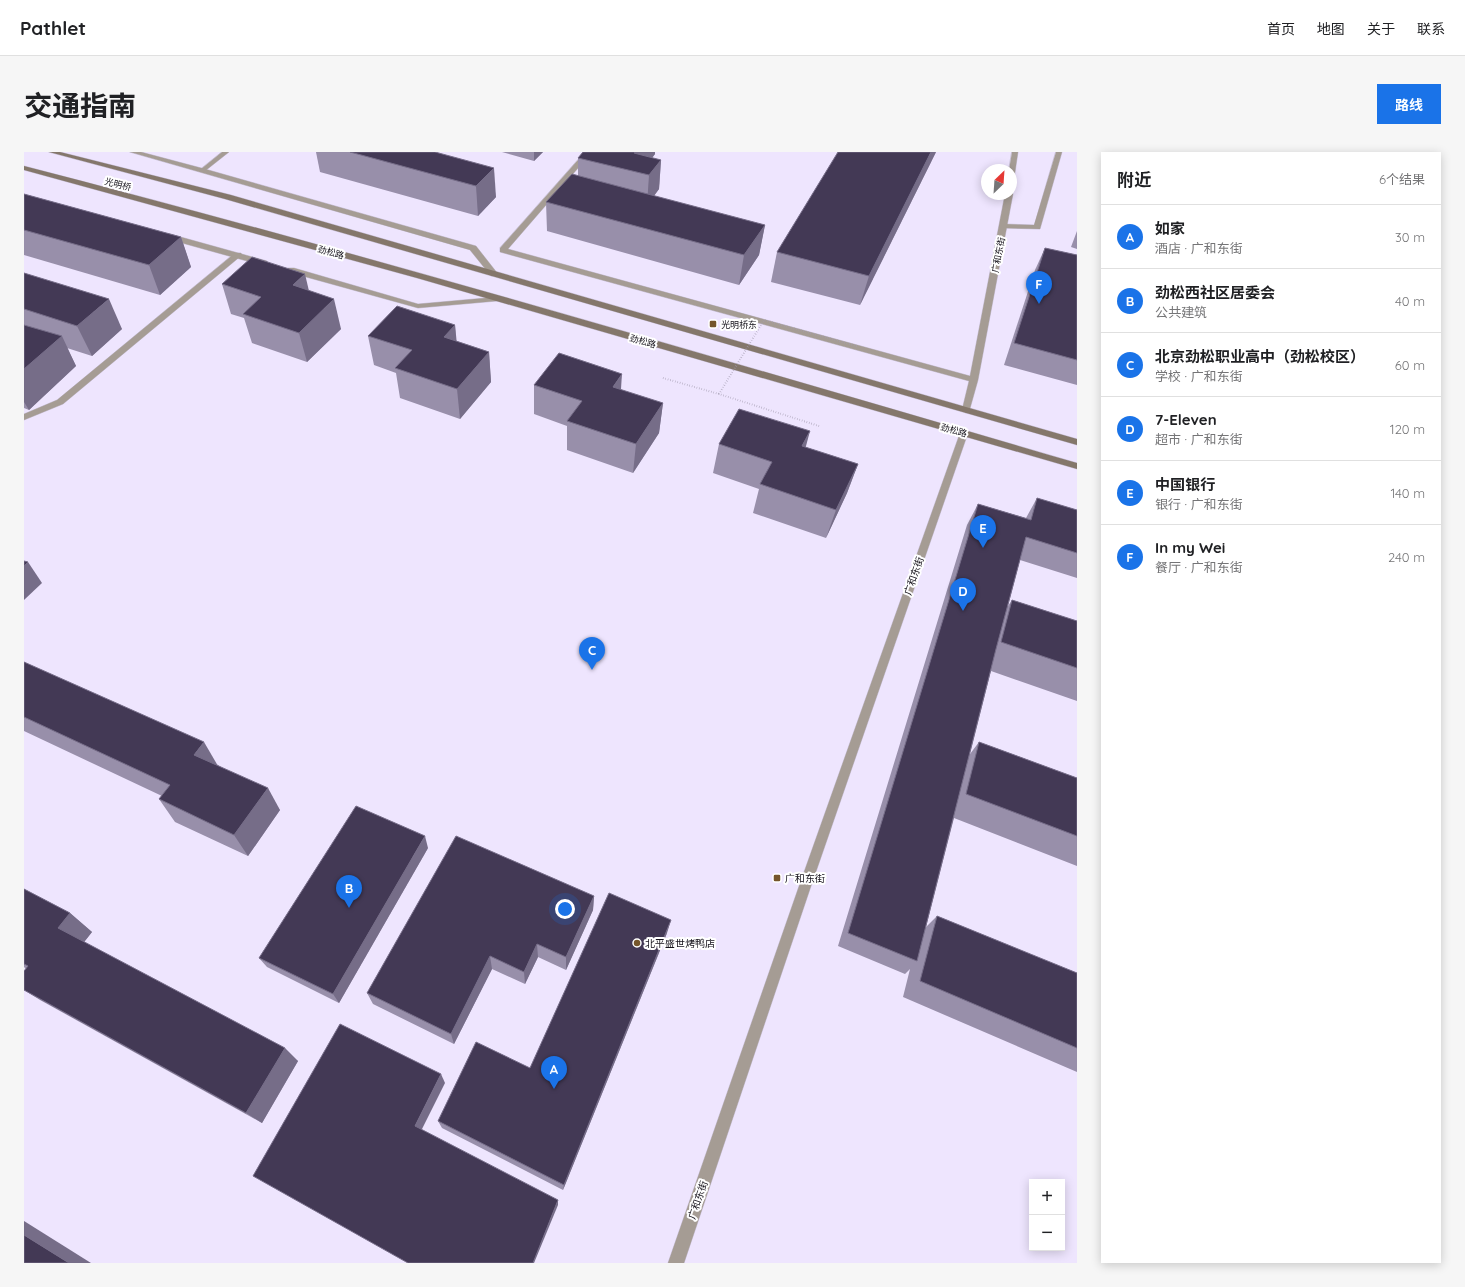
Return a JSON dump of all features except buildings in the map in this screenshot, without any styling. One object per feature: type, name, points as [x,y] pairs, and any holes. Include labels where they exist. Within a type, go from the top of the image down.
[{"type":"main road","name":"光明桥","points":[[52,152],[228,197],[494,274]]},
{"type":"main road","name":"光明桥","points":[[24,168],[207,217]]},
{"type":"main road","name":"劲松路","points":[[207,217],[1077,466]]},
{"type":"main road","points":[[494,274],[1077,442]]},
{"type":"street","points":[[133,152],[202,170],[473,248],[494,274]]},
{"type":"street","points":[[202,170],[226,152]]},
{"type":"street","points":[[589,152],[503,250],[974,380]]},
{"type":"street","points":[[1013,164],[1015,152]]},
{"type":"street","points":[[1004,226],[1037,227],[1059,152]]},
{"type":"street","name":"广和东街","points":[[966,410],[974,380],[1008,200]]},
{"type":"street","points":[[162,234],[418,306],[497,299]]},
{"type":"street","points":[[24,417],[60,402],[238,255]]},
{"type":"street","name":"广和东街","points":[[676,1263],[964,433]]},
{"type":"path","points":[[719,394],[764,320],[858,346]]},
{"type":"path","points":[[663,378],[819,426]]},
{"type":"place","name":"In my Wei","points":[[1039,304]]},
{"type":"place","name":"光明桥东","points":[[713,324]]},
{"type":"place","name":"中国银行","points":[[983,548]]},
{"type":"place","name":"7-Eleven","points":[[963,611]]},
{"type":"place","name":"北京劲松职业高中（劲松校区）","points":[[592,670]]},
{"type":"place","name":"广和东街","points":[[777,878]]},
{"type":"place","name":"劲松西社区居委会","points":[[349,908]]},
{"type":"place","name":"北平盛世烤鸭店","points":[[637,943]]},
{"type":"place","name":"如家","points":[[554,1089]]}]
